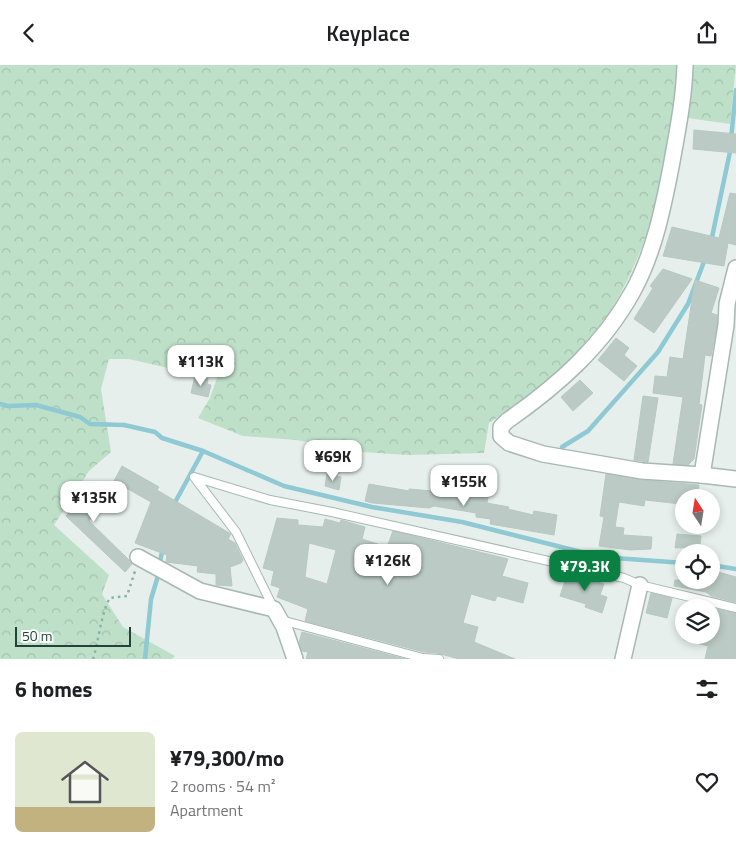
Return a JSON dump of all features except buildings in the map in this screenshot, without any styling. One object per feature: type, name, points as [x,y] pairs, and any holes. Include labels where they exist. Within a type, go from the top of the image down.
[{"type":"street","points":[[685,65],[680,119],[660,216],[646,263],[633,291],[579,364],[549,391],[507,421],[501,427],[501,436],[509,443],[543,453],[642,471],[736,479]]},
{"type":"street","points":[[702,475],[726,325],[727,304],[736,268]]},
{"type":"street","points":[[138,557],[200,591],[278,615],[295,659]]},
{"type":"street","points":[[623,659],[640,585]]},
{"type":"lane","points":[[439,659],[424,658],[278,615],[236,532],[194,477],[270,500],[332,512],[624,578],[640,585],[736,608]]},
{"type":"path","points":[[93,659],[102,626],[105,605],[110,598],[128,596],[138,557]]},
{"type":"green space","points":[[0,65],[736,65],[730,124],[673,116],[661,187],[649,229],[624,287],[603,323],[577,356],[557,375],[489,423],[484,453],[407,455],[363,452],[296,440],[243,436],[198,418],[210,398],[218,375],[209,366],[168,368],[129,359],[109,359],[101,389],[111,452],[89,471],[54,525],[109,575],[102,594],[123,627],[175,656],[172,659],[0,659]]},
{"type":"waterway","points":[[731,139],[736,90]]},
{"type":"waterway","points":[[711,242],[731,147]]},
{"type":"waterway","points":[[562,447],[588,431],[658,352],[688,304],[705,259]]},
{"type":"waterway","points":[[0,404],[8,406],[36,405],[80,417],[90,424],[124,425],[155,432],[162,438],[203,451],[284,486],[372,507],[462,522],[601,557],[675,562]]},
{"type":"waterway","points":[[173,506],[203,451]]},
{"type":"waterway","points":[[160,561],[163,548]]},
{"type":"waterway","points":[[720,566],[736,569]]},
{"type":"waterway","points":[[145,659],[151,599],[158,576]]}]
